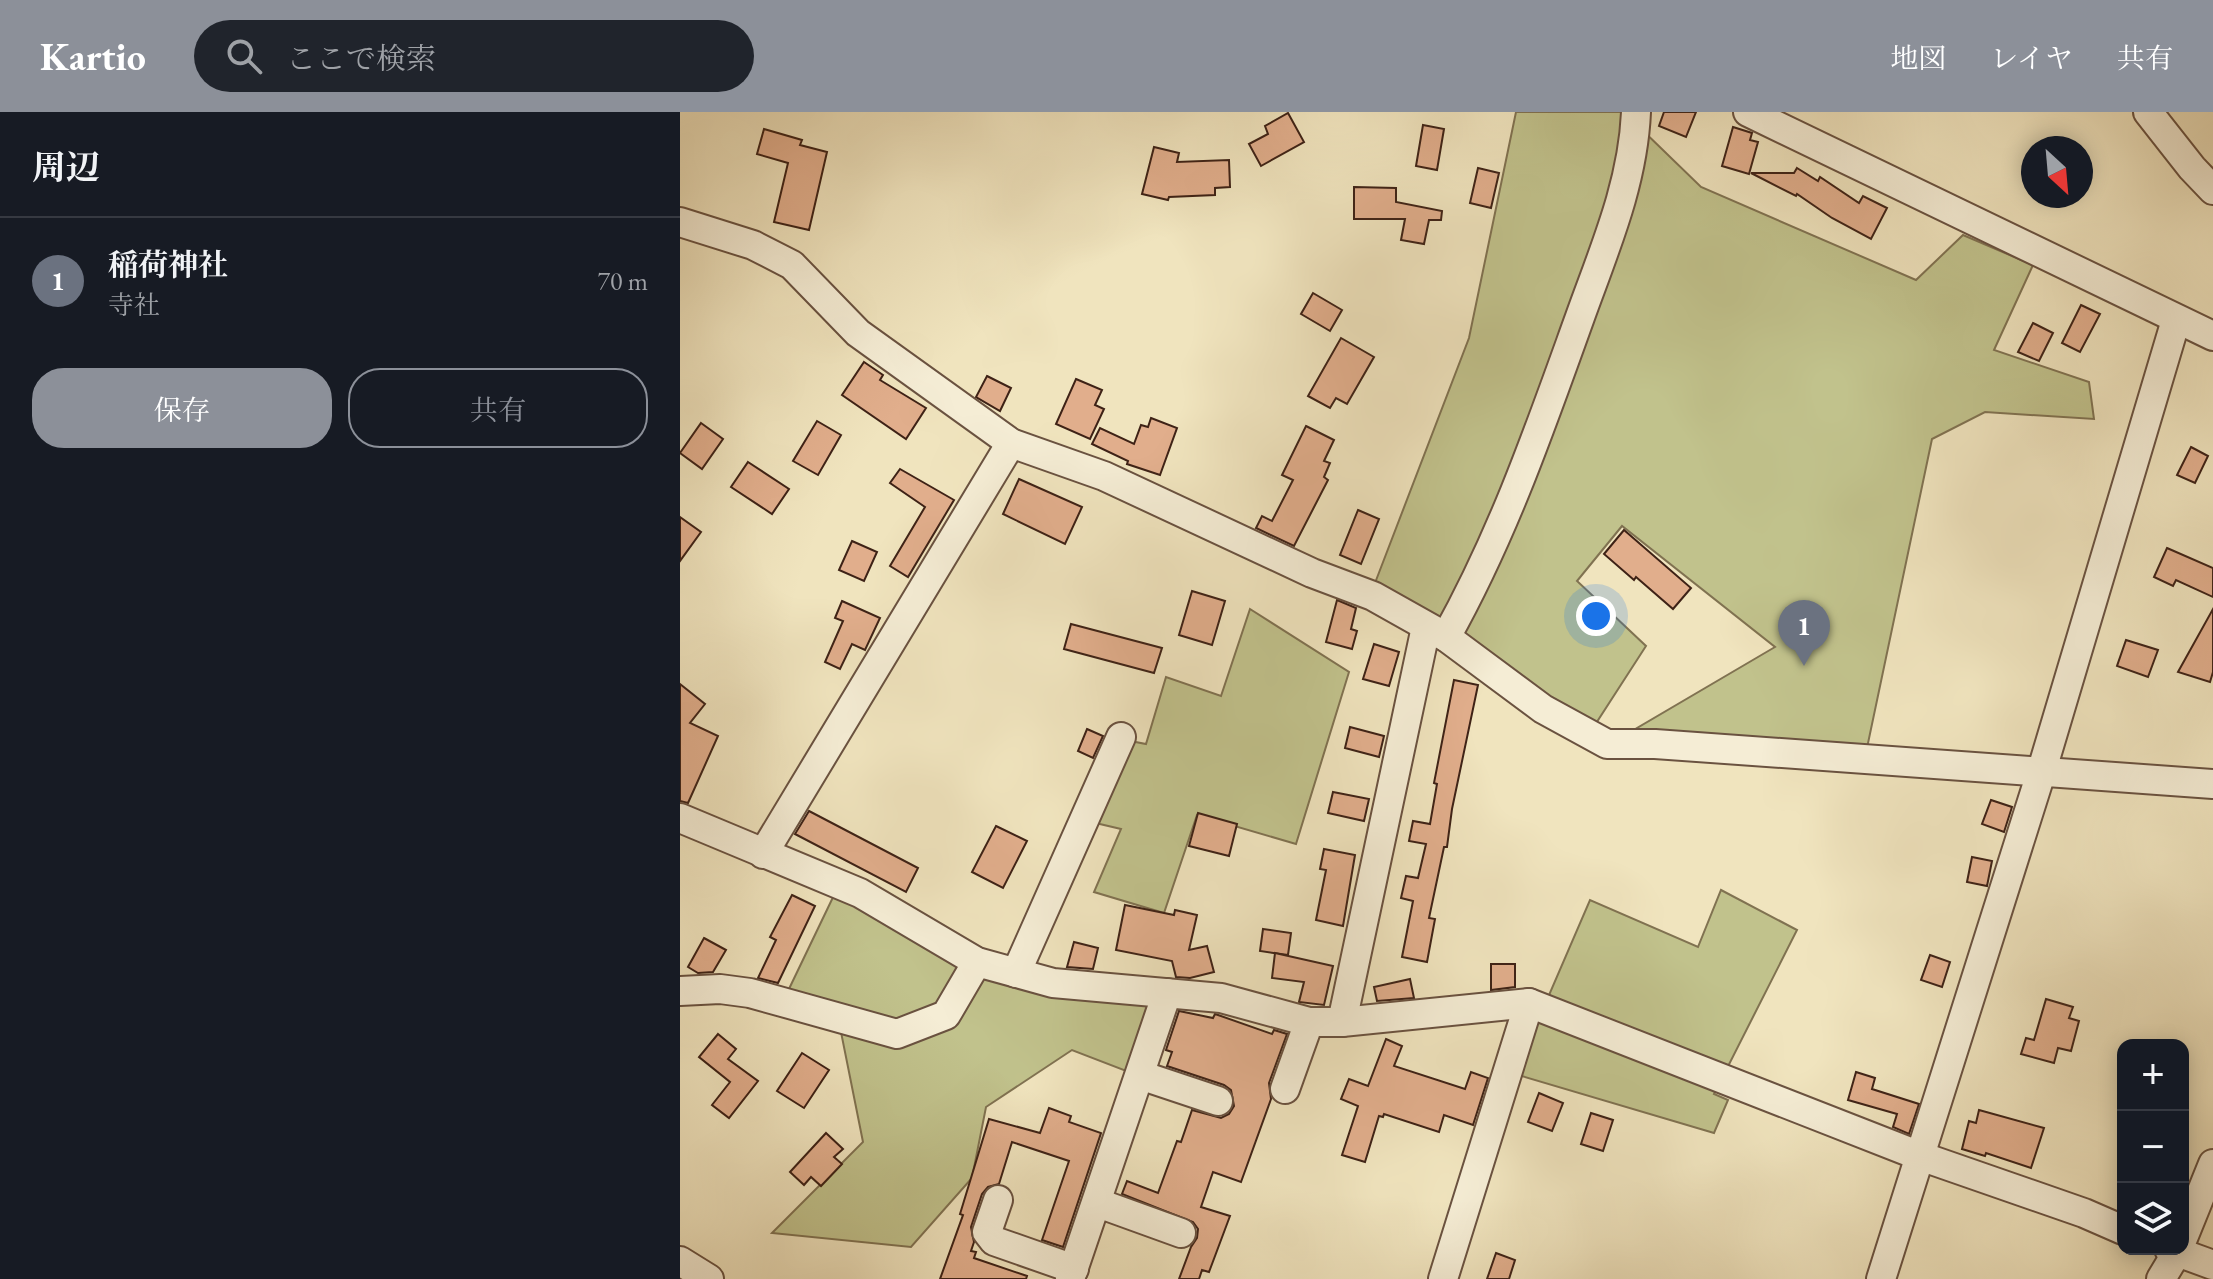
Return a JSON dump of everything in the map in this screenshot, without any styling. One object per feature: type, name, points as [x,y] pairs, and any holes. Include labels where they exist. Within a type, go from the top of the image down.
[{"type":"street","points":[[1342,1022],[1436,632],[1479,577],[1524,475],[1619,212],[1635,137],[1636,112]]},
{"type":"street","points":[[1748,112],[2213,336]]},
{"type":"street","points":[[2148,112],[2213,190]]},
{"type":"street","points":[[680,222],[753,245],[792,265],[858,333],[1011,443],[1104,476],[1312,573],[1373,596],[1436,632],[1543,709],[1607,744],[1655,744],[1974,765],[2041,773],[2213,784]]},
{"type":"street","points":[[1881,1279],[2041,773],[2176,320]]},
{"type":"street","points":[[763,854],[1011,443]]},
{"type":"street","points":[[1016,973],[1121,737]]},
{"type":"street","points":[[680,818],[860,893],[977,962],[1053,983],[1221,998],[1309,1022],[1342,1022],[1529,1003],[1920,1156],[2117,1228]]},
{"type":"street","points":[[680,991],[720,989],[750,993],[897,1034],[946,1015],[977,962]]},
{"type":"street","points":[[998,1200],[987,1232],[994,1241],[1072,1274],[1167,993]]},
{"type":"street","points":[[1443,1279],[1529,1003]]},
{"type":"street","points":[[1285,1089],[1309,1022]]},
{"type":"street","points":[[1140,1075],[1218,1101]]},
{"type":"street","points":[[2189,1219],[2213,1164]]},
{"type":"street","points":[[1098,1203],[1181,1233]]},
{"type":"street","points":[[2189,1253],[2213,1265]]},
{"type":"street","points":[[2161,1279],[2173,1255]]},
{"type":"street","points":[[680,1261],[709,1279]]},
{"type":"green space","points":[[1516,112],[1644,112],[1633,121],[1701,187],[1916,280],[1963,235],[2033,265],[1994,350],[2089,382],[2094,419],[1985,412],[1932,439],[1867,748],[1632,731],[1775,647],[1622,526],[1577,581],[1646,646],[1591,731],[1375,583],[1469,338]]},
{"type":"green space","points":[[1250,609],[1349,672],[1296,844],[1197,815],[1164,913],[1094,892],[1121,829],[1087,821],[1120,739],[1146,744],[1166,677],[1221,696]]},
{"type":"green space","points":[[1721,890],[1797,930],[1714,1094],[1728,1100],[1714,1133],[1515,1074],[1590,900],[1698,947]]},
{"type":"green space","points":[[836,891],[964,964],[1157,1002],[1134,1074],[1072,1050],[986,1107],[972,1178],[911,1247],[772,1233],[863,1142],[840,1027],[788,991]]},
{"type":"building","points":[[1664,112],[1696,112],[1686,137],[1659,126]]},
{"type":"building","points":[[1288,113],[1304,142],[1261,166],[1249,144],[1268,134],[1265,126]]},
{"type":"building","points":[[1423,125],[1444,129],[1437,170],[1416,166]]},
{"type":"building","points":[[1733,127],[1752,133],[1750,140],[1758,142],[1749,174],[1722,166]]},
{"type":"building","points":[[764,129],[802,140],[800,145],[827,152],[809,230],[774,222],[788,163],[757,154]]},
{"type":"building","points":[[1154,147],[1179,153],[1177,162],[1229,160],[1230,187],[1215,188],[1215,195],[1169,197],[1168,200],[1142,194]]},
{"type":"building","points":[[1478,168],[1499,173],[1491,208],[1470,203]]},
{"type":"building","points":[[1797,168],[1818,181],[1820,177],[1859,203],[1863,196],[1887,208],[1871,239],[1797,194],[1751,173],[1794,173]]},
{"type":"building","points":[[1354,187],[1396,188],[1396,202],[1442,211],[1441,220],[1429,220],[1424,244],[1401,240],[1405,219],[1354,219]]},
{"type":"building","points":[[1313,293],[1342,310],[1330,331],[1301,314]]},
{"type":"building","points":[[2081,305],[2100,314],[2080,352],[2062,343]]},
{"type":"building","points":[[2033,323],[2053,333],[2039,361],[2018,352]]},
{"type":"building","points":[[1341,338],[1374,357],[1347,404],[1336,398],[1330,408],[1308,396]]},
{"type":"building","points":[[864,362],[883,375],[880,380],[926,408],[906,439],[842,395]]},
{"type":"building","points":[[987,376],[1011,388],[1000,411],[976,397]]},
{"type":"building","points":[[1076,379],[1102,390],[1095,405],[1104,409],[1090,439],[1056,424]]},
{"type":"building","points":[[1151,418],[1177,428],[1160,475],[1127,464],[1128,461],[1092,444],[1100,428],[1134,444],[1141,425],[1148,427]]},
{"type":"building","points":[[817,421],[841,435],[818,475],[793,461]]},
{"type":"building","points":[[701,423],[723,439],[702,469],[680,453]]},
{"type":"building","points":[[1306,426],[1334,440],[1324,461],[1330,463],[1324,477],[1328,480],[1294,546],[1256,528],[1262,516],[1272,521],[1293,480],[1282,475]]},
{"type":"building","points":[[2191,447],[2208,456],[2195,483],[2177,475]]},
{"type":"building","points":[[748,462],[789,489],[772,514],[731,487]]},
{"type":"building","points":[[900,469],[954,500],[908,577],[890,566],[925,507],[890,483]]},
{"type":"building","points":[[1019,479],[1082,507],[1065,544],[1003,514]]},
{"type":"building","points":[[1358,510],[1379,519],[1361,564],[1340,555]]},
{"type":"building","points":[[680,517],[701,532],[680,561]]},
{"type":"building","points":[[1624,530],[1691,588],[1673,609],[1604,554]]},
{"type":"building","points":[[852,541],[877,552],[864,581],[839,570]]},
{"type":"building","points":[[2167,548],[2213,568],[2213,597],[2176,580],[2173,586],[2154,577]]},
{"type":"building","points":[[1192,591],[1225,601],[1212,645],[1179,635]]},
{"type":"building","points":[[1337,600],[1356,608],[1351,629],[1357,631],[1352,649],[1326,642]]},
{"type":"building","points":[[842,601],[880,618],[865,650],[852,644],[840,669],[825,662],[843,621],[835,618]]},
{"type":"building","points":[[2213,609],[2213,672],[2210,682],[2178,672]]},
{"type":"building","points":[[1071,624],[1162,648],[1154,673],[1064,649]]},
{"type":"building","points":[[2126,640],[2158,650],[2148,677],[2117,666]]},
{"type":"building","points":[[1374,644],[1399,652],[1389,686],[1363,679]]},
{"type":"building","points":[[1454,680],[1478,685],[1447,847],[1444,847],[1429,918],[1435,919],[1427,962],[1402,957],[1413,901],[1401,898],[1406,876],[1418,878],[1426,844],[1409,841],[1413,821],[1430,824],[1437,784],[1434,783]]},
{"type":"building","points":[[680,684],[705,704],[690,723],[718,736],[688,803],[680,801]]},
{"type":"building","points":[[1350,727],[1384,736],[1379,757],[1345,748]]},
{"type":"building","points":[[1087,729],[1103,736],[1093,758],[1078,751]]},
{"type":"building","points":[[1333,792],[1369,799],[1364,821],[1328,813]]},
{"type":"building","points":[[1991,800],[2012,807],[2004,832],[1982,824]]},
{"type":"building","points":[[809,811],[918,868],[906,892],[795,834]]},
{"type":"building","points":[[1198,813],[1237,824],[1229,856],[1189,846]]},
{"type":"building","points":[[996,826],[1027,841],[1003,888],[972,872]]},
{"type":"building","points":[[1324,849],[1355,855],[1343,926],[1316,920],[1326,870],[1320,869]]},
{"type":"building","points":[[1972,857],[1992,861],[1987,886],[1967,882]]},
{"type":"building","points":[[792,895],[815,906],[778,983],[758,978],[776,940],[770,937]]},
{"type":"building","points":[[1125,905],[1174,915],[1175,910],[1197,915],[1189,950],[1207,946],[1214,972],[1190,978],[1176,977],[1172,961],[1116,950]]},
{"type":"building","points":[[1263,929],[1291,933],[1288,955],[1260,951]]},
{"type":"building","points":[[704,938],[726,950],[713,972],[698,973],[688,967]]},
{"type":"building","points":[[1074,942],[1098,948],[1093,969],[1067,967]]},
{"type":"building","points":[[1275,953],[1333,966],[1324,1005],[1299,1002],[1304,982],[1272,978]]},
{"type":"building","points":[[1930,955],[1950,962],[1942,987],[1921,980]]},
{"type":"building","points":[[1491,964],[1515,964],[1515,987],[1491,990]]},
{"type":"building","points":[[1410,979],[1414,998],[1377,1001],[1374,987]]},
{"type":"building","points":[[2046,999],[2073,1007],[2069,1018],[2079,1021],[2071,1051],[2058,1048],[2054,1063],[2021,1054],[2026,1038],[2034,1040]]},
{"type":"building","points":[[1179,1011],[1213,1018],[1215,1014],[1272,1034],[1274,1030],[1287,1034],[1269,1083],[1271,1099],[1241,1182],[1213,1172],[1201,1207],[1230,1216],[1209,1272],[1202,1270],[1199,1279],[1179,1279],[1197,1238],[1198,1229],[1193,1222],[1122,1194],[1127,1181],[1158,1193],[1192,1110],[1221,1118],[1229,1114],[1234,1106],[1231,1090],[1224,1085],[1167,1066],[1172,1052],[1166,1050]]},
{"type":"building","points":[[718,1034],[736,1049],[728,1059],[758,1081],[729,1118],[712,1105],[730,1082],[699,1057]]},
{"type":"building","points":[[1386,1039],[1402,1046],[1394,1066],[1465,1089],[1471,1072],[1488,1078],[1473,1125],[1444,1115],[1439,1132],[1384,1114],[1383,1117],[1379,1116],[1365,1162],[1342,1155],[1358,1106],[1341,1099],[1349,1079],[1368,1086]]},
{"type":"building","points":[[802,1053],[829,1070],[804,1108],[777,1091]]},
{"type":"building","points":[[1856,1072],[1875,1078],[1872,1089],[1919,1104],[1909,1134],[1893,1127],[1897,1114],[1848,1100]]},
{"type":"building","points":[[1539,1093],[1563,1103],[1552,1131],[1528,1122]]},
{"type":"building","points":[[1049,1108],[1071,1116],[1069,1122],[1101,1133],[1063,1247],[1042,1240],[1069,1161],[1012,1142],[999,1184],[988,1187],[982,1194],[971,1227],[974,1242],[971,1251],[976,1252],[974,1258],[1027,1276],[1026,1279],[940,1279],[963,1215],[960,1214],[989,1119],[1040,1133]]},
{"type":"building","points":[[1979,1110],[2044,1128],[2031,1168],[1986,1153],[1985,1156],[1962,1149],[1969,1121],[1976,1123]]},
{"type":"building","points":[[1591,1113],[1613,1120],[1603,1151],[1581,1144]]},
{"type":"building","points":[[826,1133],[843,1149],[834,1157],[842,1164],[821,1186],[811,1177],[804,1185],[790,1172]]},
{"type":"building","points":[[1496,1253],[1515,1260],[1509,1279],[1487,1279]]},
{"type":"place","name":"稲荷神社","points":[[1804,666]]}]
